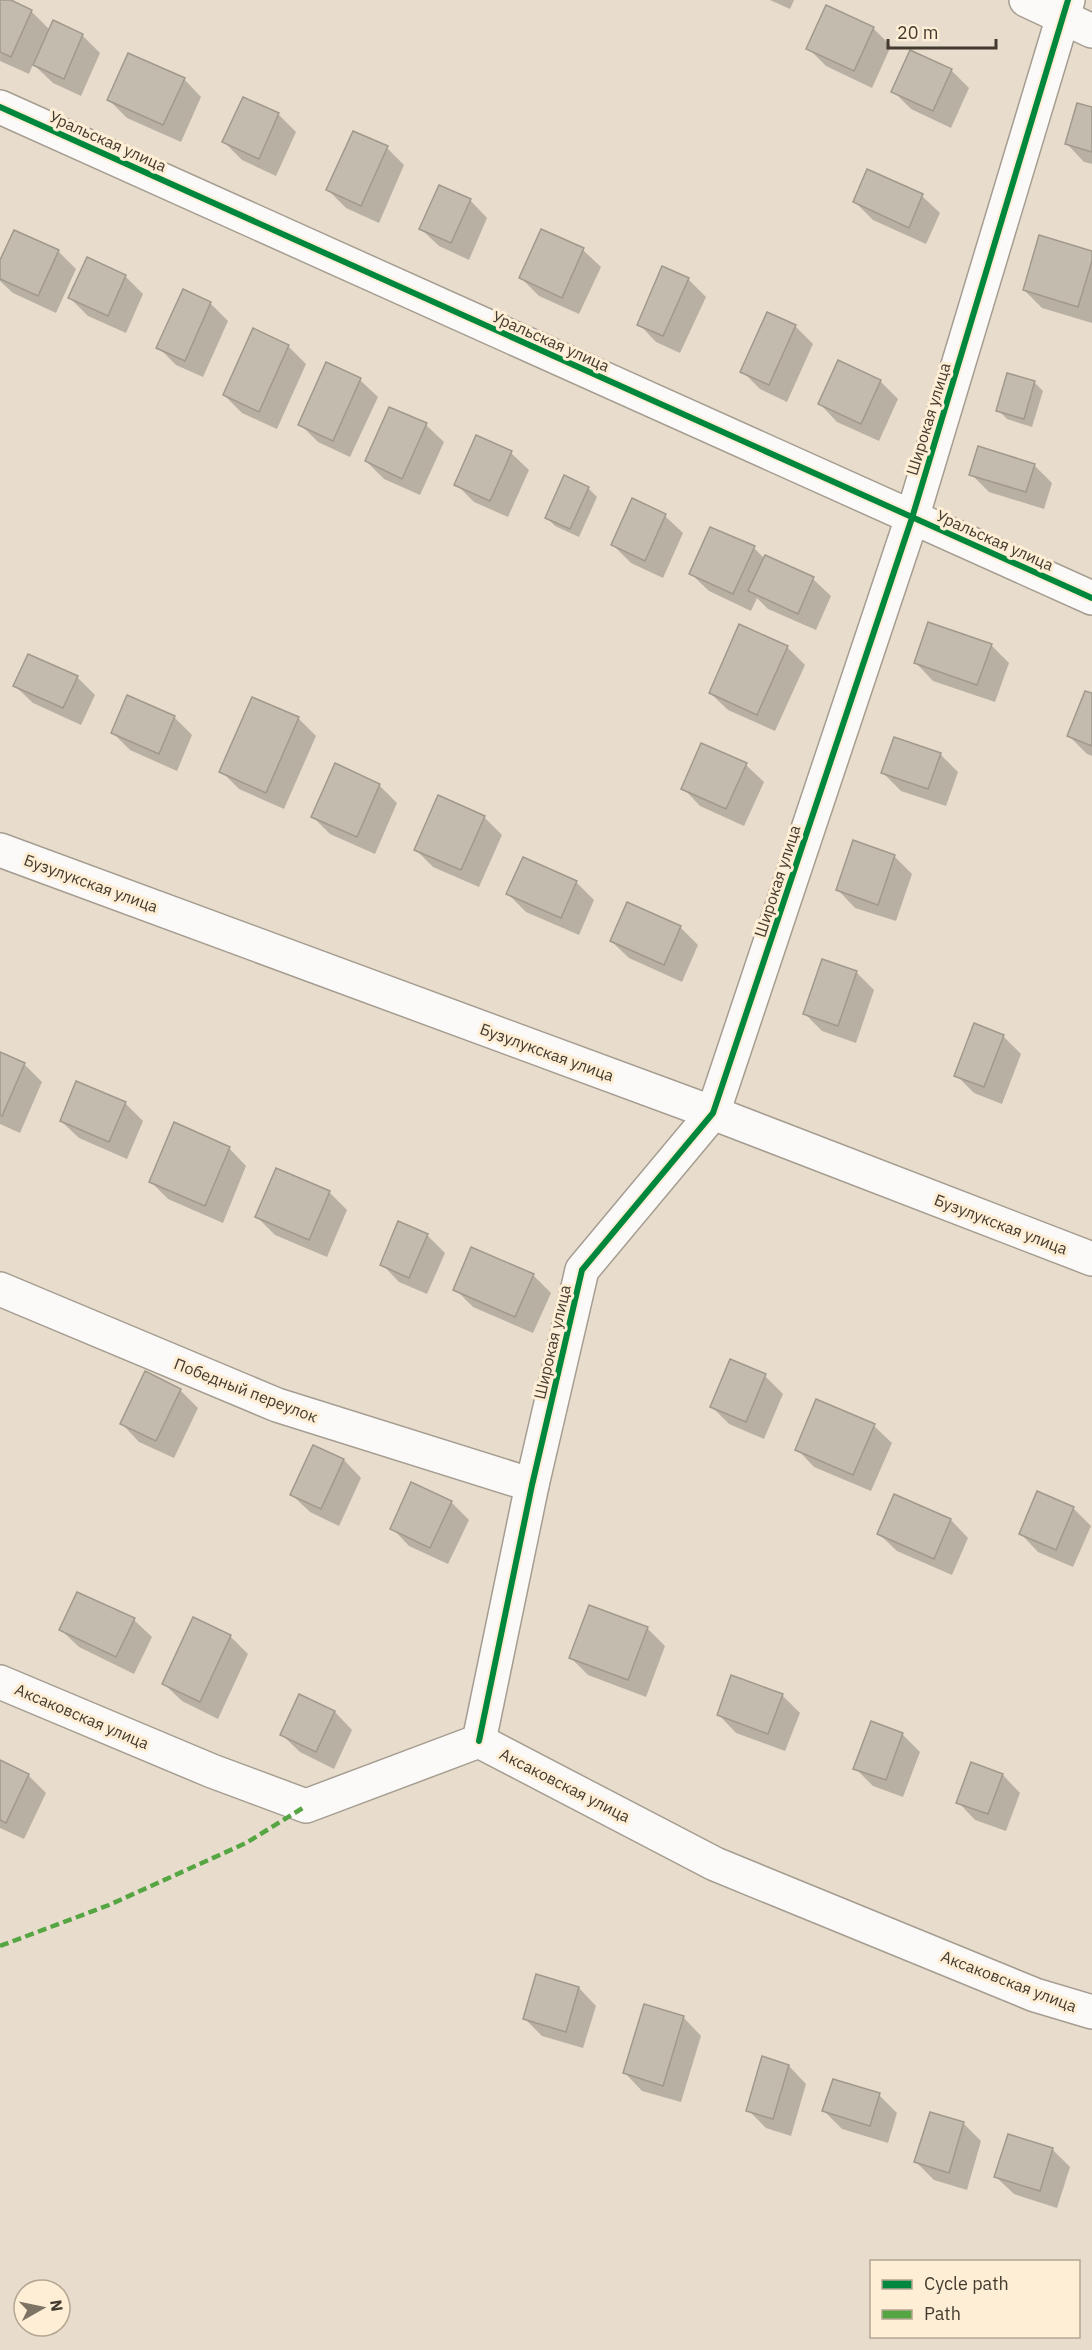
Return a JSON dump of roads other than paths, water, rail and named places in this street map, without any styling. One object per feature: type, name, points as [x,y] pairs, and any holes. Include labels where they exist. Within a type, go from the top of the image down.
[{"type":"street","points":[[1026,0],[1065,9],[1092,31]]},
{"type":"street","name":"Широкая улица","points":[[479,1741],[532,1485],[582,1270],[713,1113],[912,518],[1065,9]]},
{"type":"street","name":"Уральская улица","points":[[0,107],[1092,598]]},
{"type":"street","name":"Бузулукская улица","points":[[0,850],[713,1113],[1092,1259]]},
{"type":"street","name":"Победный переулок","points":[[0,1289],[277,1405],[532,1485]]},
{"type":"street","name":"Аксаковская улица","points":[[0,1682],[212,1771],[306,1806],[479,1741],[715,1864],[1035,1995],[1092,2012]]}]
